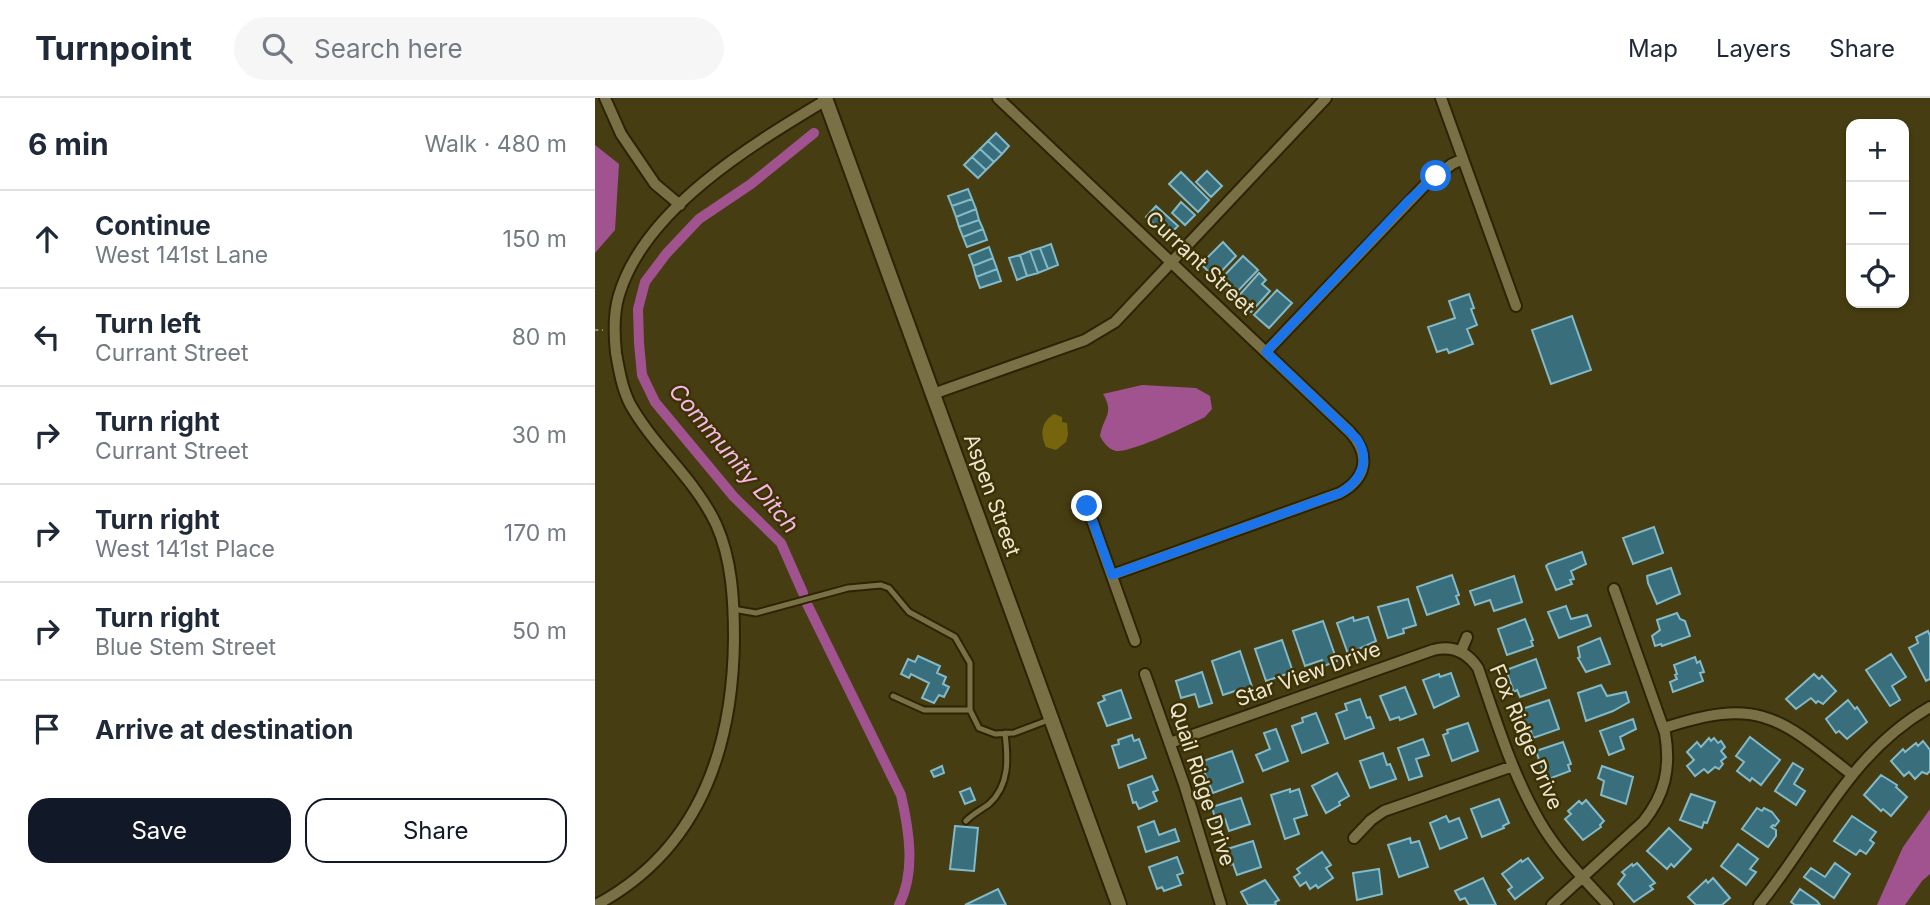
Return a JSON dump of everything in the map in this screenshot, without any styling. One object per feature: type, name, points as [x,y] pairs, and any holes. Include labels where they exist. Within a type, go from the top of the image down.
[{"type":"street","points":[[605,98],[621,134],[655,184],[680,205]]},
{"type":"street","name":"Currant Street","points":[[998,98],[1361,445],[1364,462],[1357,481],[1340,493],[1112,575]]},
{"type":"street","points":[[933,394],[1095,335],[1115,321],[1326,98]]},
{"type":"street","points":[[1441,98],[1515,306]]},
{"type":"street","points":[[596,905],[650,868],[688,823],[702,798],[719,752],[727,719],[734,662],[730,578],[719,530],[704,504],[630,403],[619,372],[615,345],[618,296],[625,277],[647,241],[680,205],[725,164],[826,99]]},
{"type":"street","name":"Aspen Street","points":[[826,99],[1119,905]]},
{"type":"street","points":[[1266,352],[1424,186],[1452,164],[1463,159]]},
{"type":"street","points":[[1087,506],[1135,641]]},
{"type":"street","points":[[1552,905],[1643,822],[1657,803],[1666,781],[1668,750],[1664,728],[1614,589]]},
{"type":"street","points":[[1461,651],[1467,637]]},
{"type":"street","name":"Star View Drive","points":[[1170,744],[1433,650],[1451,648],[1461,651]]},
{"type":"street","name":"Fox Ridge Drive","points":[[1461,651],[1478,668],[1513,766],[1542,824],[1560,851],[1608,905]]},
{"type":"street","name":"Quail Ridge Drive","points":[[1145,674],[1221,905]]},
{"type":"street","points":[[1759,905],[1851,774],[1899,727],[1930,707]]},
{"type":"street","points":[[1664,728],[1721,713],[1755,715],[1785,725],[1801,734],[1851,774]]},
{"type":"street","points":[[1355,838],[1371,820],[1384,811],[1513,766]]},
{"type":"lane","points":[[733,609],[756,612],[848,588],[881,585],[889,588],[909,612],[955,637],[970,663],[969,710],[979,728],[995,734],[1005,733],[1051,719]]},
{"type":"lane","points":[[893,696],[924,710],[969,710]]},
{"type":"lane","points":[[966,821],[989,804],[1000,790],[1007,771],[1005,733]]},
{"type":"shaded area","points":[[595,145],[619,164],[615,230],[595,253]]},
{"type":"shaded area","points":[[1142,385],[1196,388],[1210,396],[1212,409],[1205,417],[1160,438],[1134,448],[1113,450],[1100,436],[1108,411],[1103,394]]},
{"type":"shaded area","points":[[1054,414],[1067,423],[1068,435],[1066,442],[1056,450],[1046,447],[1042,433],[1046,421]]},
{"type":"shaded area","points":[[1930,809],[1930,874],[1905,905],[1877,905],[1903,847]]},
{"type":"building","points":[[996,133],[1009,146],[1002,154],[988,141]]},
{"type":"building","points":[[988,141],[1002,154],[994,162],[980,149]]},
{"type":"building","points":[[980,149],[994,162],[986,170],[972,157]]},
{"type":"building","points":[[972,157],[986,170],[978,178],[964,165]]},
{"type":"building","points":[[1207,171],[1222,186],[1211,197],[1196,182]]},
{"type":"building","points":[[1181,172],[1209,200],[1198,212],[1169,184]]},
{"type":"building","points":[[968,189],[972,199],[952,206],[948,196]]},
{"type":"building","points":[[972,199],[976,209],[956,217],[952,206]]},
{"type":"building","points":[[1181,202],[1195,215],[1185,225],[1172,213]]},
{"type":"building","points":[[1156,206],[1178,226],[1167,237],[1146,217]]},
{"type":"building","points":[[976,209],[979,220],[959,227],[956,217]]},
{"type":"building","points":[[979,220],[983,229],[963,237],[959,227]]},
{"type":"building","points":[[983,229],[987,240],[967,247],[963,237]]},
{"type":"building","points":[[1223,242],[1236,256],[1215,278],[1201,264]]},
{"type":"building","points":[[1051,244],[1058,265],[1048,269],[1040,248]]},
{"type":"building","points":[[989,247],[993,258],[973,266],[969,255]]},
{"type":"building","points":[[1040,248],[1048,269],[1038,273],[1030,251]]},
{"type":"building","points":[[1030,251],[1038,273],[1027,276],[1020,255]]},
{"type":"building","points":[[1020,255],[1027,276],[1017,280],[1009,258]]},
{"type":"building","points":[[1243,256],[1258,270],[1233,296],[1218,282]]},
{"type":"building","points":[[993,258],[997,269],[976,277],[973,266]]},
{"type":"building","points":[[997,269],[1001,281],[980,288],[976,277]]},
{"type":"building","points":[[1259,273],[1266,280],[1262,284],[1270,291],[1251,312],[1236,299]]},
{"type":"building","points":[[1277,290],[1292,303],[1269,328],[1254,315]]},
{"type":"building","points":[[1469,294],[1477,325],[1467,329],[1473,344],[1449,353],[1447,349],[1437,352],[1428,327],[1455,318],[1449,301]]},
{"type":"building","points":[[1572,316],[1591,370],[1551,384],[1532,330]]},
{"type":"building","points":[[1654,527],[1663,553],[1633,564],[1623,538]]},
{"type":"building","points":[[1582,552],[1586,564],[1571,571],[1574,579],[1570,580],[1572,584],[1556,590],[1546,566]]},
{"type":"building","points":[[1671,568],[1680,594],[1657,604],[1647,576]]},
{"type":"building","points":[[1452,575],[1459,595],[1456,596],[1459,604],[1427,615],[1417,587]]},
{"type":"building","points":[[1514,576],[1522,602],[1494,611],[1490,600],[1475,605],[1470,591]]},
{"type":"building","points":[[1408,599],[1416,625],[1403,629],[1404,633],[1388,638],[1378,607]]},
{"type":"building","points":[[1566,606],[1571,619],[1587,615],[1591,626],[1559,638],[1548,612]]},
{"type":"building","points":[[1677,613],[1680,619],[1685,621],[1690,636],[1655,646],[1652,636],[1660,630],[1657,620]]},
{"type":"building","points":[[1353,617],[1354,621],[1368,617],[1376,641],[1348,654],[1337,623]]},
{"type":"building","points":[[1525,619],[1533,646],[1507,655],[1498,629]]},
{"type":"building","points":[[1323,621],[1337,661],[1324,666],[1322,660],[1305,666],[1293,631]]},
{"type":"building","points":[[1928,631],[1930,679],[1926,681],[1909,648],[1918,643],[1916,637]]},
{"type":"building","points":[[1600,638],[1610,664],[1586,672],[1578,658],[1578,647]]},
{"type":"building","points":[[1282,640],[1293,672],[1266,681],[1255,649]]},
{"type":"building","points":[[1240,651],[1253,690],[1243,694],[1241,689],[1223,695],[1212,661]]},
{"type":"building","points":[[1891,654],[1906,677],[1892,686],[1900,700],[1890,706],[1866,670]]},
{"type":"building","points":[[918,656],[940,666],[937,673],[946,677],[943,684],[949,687],[944,697],[939,695],[934,703],[922,698],[929,683],[911,674],[909,678],[901,674],[908,659],[915,662]]},
{"type":"building","points":[[1695,657],[1697,663],[1700,661],[1704,672],[1700,673],[1703,681],[1673,692],[1670,682],[1677,679],[1674,665]]},
{"type":"building","points":[[1536,659],[1546,688],[1520,697],[1517,690],[1514,692],[1506,670]]},
{"type":"building","points":[[1202,672],[1212,703],[1199,707],[1195,694],[1181,698],[1176,681]]},
{"type":"building","points":[[1451,673],[1459,696],[1434,708],[1423,680]]},
{"type":"building","points":[[1814,674],[1819,679],[1822,676],[1836,691],[1823,704],[1818,701],[1816,703],[1811,698],[1796,709],[1786,699]]},
{"type":"building","points":[[1601,685],[1607,696],[1626,692],[1629,702],[1586,721],[1578,693]]},
{"type":"building","points":[[1405,687],[1416,714],[1400,720],[1399,717],[1390,720],[1380,696]]},
{"type":"building","points":[[1121,690],[1131,718],[1107,726],[1098,703],[1105,700],[1103,696]]},
{"type":"building","points":[[1360,699],[1374,728],[1345,739],[1336,714],[1347,710],[1345,704]]},
{"type":"building","points":[[1549,700],[1559,729],[1533,738],[1531,731],[1526,733],[1519,710]]},
{"type":"building","points":[[1848,700],[1855,709],[1857,707],[1867,722],[1847,739],[1839,731],[1836,733],[1826,719]]},
{"type":"building","points":[[1316,713],[1328,743],[1302,753],[1292,726],[1303,722],[1302,718]]},
{"type":"building","points":[[1633,719],[1636,729],[1620,737],[1624,749],[1609,755],[1600,731]]},
{"type":"building","points":[[1468,723],[1478,751],[1452,761],[1443,735],[1448,733],[1447,730]]},
{"type":"building","points":[[1276,729],[1288,761],[1263,771],[1256,755],[1270,749],[1264,733]]},
{"type":"building","points":[[1132,735],[1134,741],[1139,739],[1146,758],[1119,768],[1112,746],[1119,744],[1118,740]]},
{"type":"building","points":[[1750,737],[1780,760],[1761,785],[1737,771],[1744,762],[1736,756]]},
{"type":"building","points":[[1709,738],[1711,741],[1714,738],[1718,743],[1721,741],[1725,747],[1721,751],[1726,757],[1721,761],[1723,764],[1719,769],[1715,767],[1708,773],[1704,769],[1695,776],[1687,766],[1694,760],[1687,752],[1697,742],[1701,747]]},
{"type":"building","points":[[1423,739],[1429,755],[1416,759],[1422,776],[1409,780],[1398,748]]},
{"type":"building","points":[[1923,741],[1930,750],[1930,771],[1927,774],[1922,772],[1915,779],[1909,772],[1904,776],[1891,761],[1903,749],[1905,752]]},
{"type":"building","points":[[1563,742],[1571,764],[1568,765],[1570,771],[1546,780],[1536,751]]},
{"type":"building","points":[[1232,751],[1243,782],[1213,793],[1200,762]]},
{"type":"building","points":[[1383,753],[1396,779],[1370,788],[1360,761]]},
{"type":"building","points":[[1793,763],[1803,769],[1794,784],[1805,791],[1796,805],[1775,791]]},
{"type":"building","points":[[942,766],[944,773],[934,777],[931,771]]},
{"type":"building","points":[[1602,766],[1633,777],[1626,804],[1601,795],[1604,781],[1598,778]]},
{"type":"building","points":[[1337,773],[1349,796],[1326,813],[1312,786]]},
{"type":"building","points":[[1881,775],[1897,785],[1907,797],[1891,816],[1883,809],[1881,811],[1864,795]]},
{"type":"building","points":[[1152,776],[1158,790],[1153,792],[1157,801],[1139,809],[1136,802],[1133,803],[1128,785]]},
{"type":"building","points":[[970,788],[975,800],[965,804],[960,792]]},
{"type":"building","points":[[1290,789],[1290,792],[1299,789],[1307,815],[1294,819],[1299,834],[1285,839],[1271,795]]},
{"type":"building","points":[[1691,794],[1715,802],[1707,823],[1704,822],[1702,828],[1680,820]]},
{"type":"building","points":[[1241,798],[1250,824],[1229,831],[1225,819],[1216,822],[1212,807]]},
{"type":"building","points":[[1499,799],[1509,823],[1503,826],[1504,828],[1482,837],[1471,809]]},
{"type":"building","points":[[1586,800],[1604,821],[1601,827],[1583,840],[1565,819],[1571,814],[1568,811],[1579,801],[1582,804]]},
{"type":"building","points":[[1757,808],[1772,812],[1779,821],[1771,827],[1776,830],[1776,836],[1768,847],[1742,829]]},
{"type":"building","points":[[1446,816],[1449,822],[1459,818],[1467,838],[1440,849],[1430,823]]},
{"type":"building","points":[[1852,816],[1876,832],[1870,840],[1874,843],[1866,854],[1860,850],[1856,855],[1834,841]]},
{"type":"building","points":[[1154,821],[1159,835],[1175,829],[1179,841],[1146,852],[1138,827]]},
{"type":"building","points":[[955,826],[978,828],[974,871],[950,869]]},
{"type":"building","points":[[1669,828],[1691,849],[1674,867],[1671,864],[1667,869],[1647,851]]},
{"type":"building","points":[[1410,838],[1411,843],[1419,841],[1428,867],[1399,877],[1388,845]]},
{"type":"building","points":[[1253,841],[1261,867],[1237,875],[1233,864],[1229,865],[1224,850]]},
{"type":"building","points":[[1738,844],[1758,859],[1750,869],[1756,872],[1746,885],[1721,866]]},
{"type":"building","points":[[1322,852],[1331,865],[1326,868],[1333,878],[1318,888],[1316,885],[1310,889],[1306,882],[1300,886],[1294,877],[1300,873],[1297,869]]},
{"type":"building","points":[[1177,857],[1183,873],[1177,875],[1181,885],[1164,891],[1162,887],[1157,889],[1149,867]]},
{"type":"building","points":[[1528,858],[1543,878],[1515,899],[1508,890],[1512,887],[1502,874]]},
{"type":"building","points":[[1637,863],[1655,883],[1650,886],[1653,889],[1634,902],[1618,884],[1625,875],[1622,872]]},
{"type":"building","points":[[1835,863],[1850,874],[1834,898],[1804,877],[1811,868],[1825,877]]},
{"type":"building","points":[[1379,869],[1382,894],[1357,900],[1353,873]]},
{"type":"building","points":[[1483,878],[1496,905],[1469,905],[1465,898],[1460,900],[1455,891]]},
{"type":"building","points":[[1713,878],[1730,898],[1722,905],[1696,905],[1688,897],[1706,880],[1708,883]]},
{"type":"building","points":[[1265,880],[1279,900],[1275,902],[1276,905],[1248,905],[1241,892]]},
{"type":"building","points":[[998,889],[1006,905],[965,905]]},
{"type":"building","points":[[1800,889],[1820,905],[1795,905],[1791,902]]},
{"type":"waterway","name":"Community Ditch","points":[[803,593],[781,543],[734,497],[655,402],[642,375],[638,309],[645,282],[666,254],[699,219],[751,184],[814,133]]},
{"type":"waterway","name":"Community Ditch","points":[[807,604],[901,795],[908,836],[909,865],[908,879],[899,905]]},
{"type":"route","points":[[1087,506],[1112,575],[1340,493],[1357,481],[1364,462],[1357,439],[1266,352],[1409,200],[1436,176]]}]
